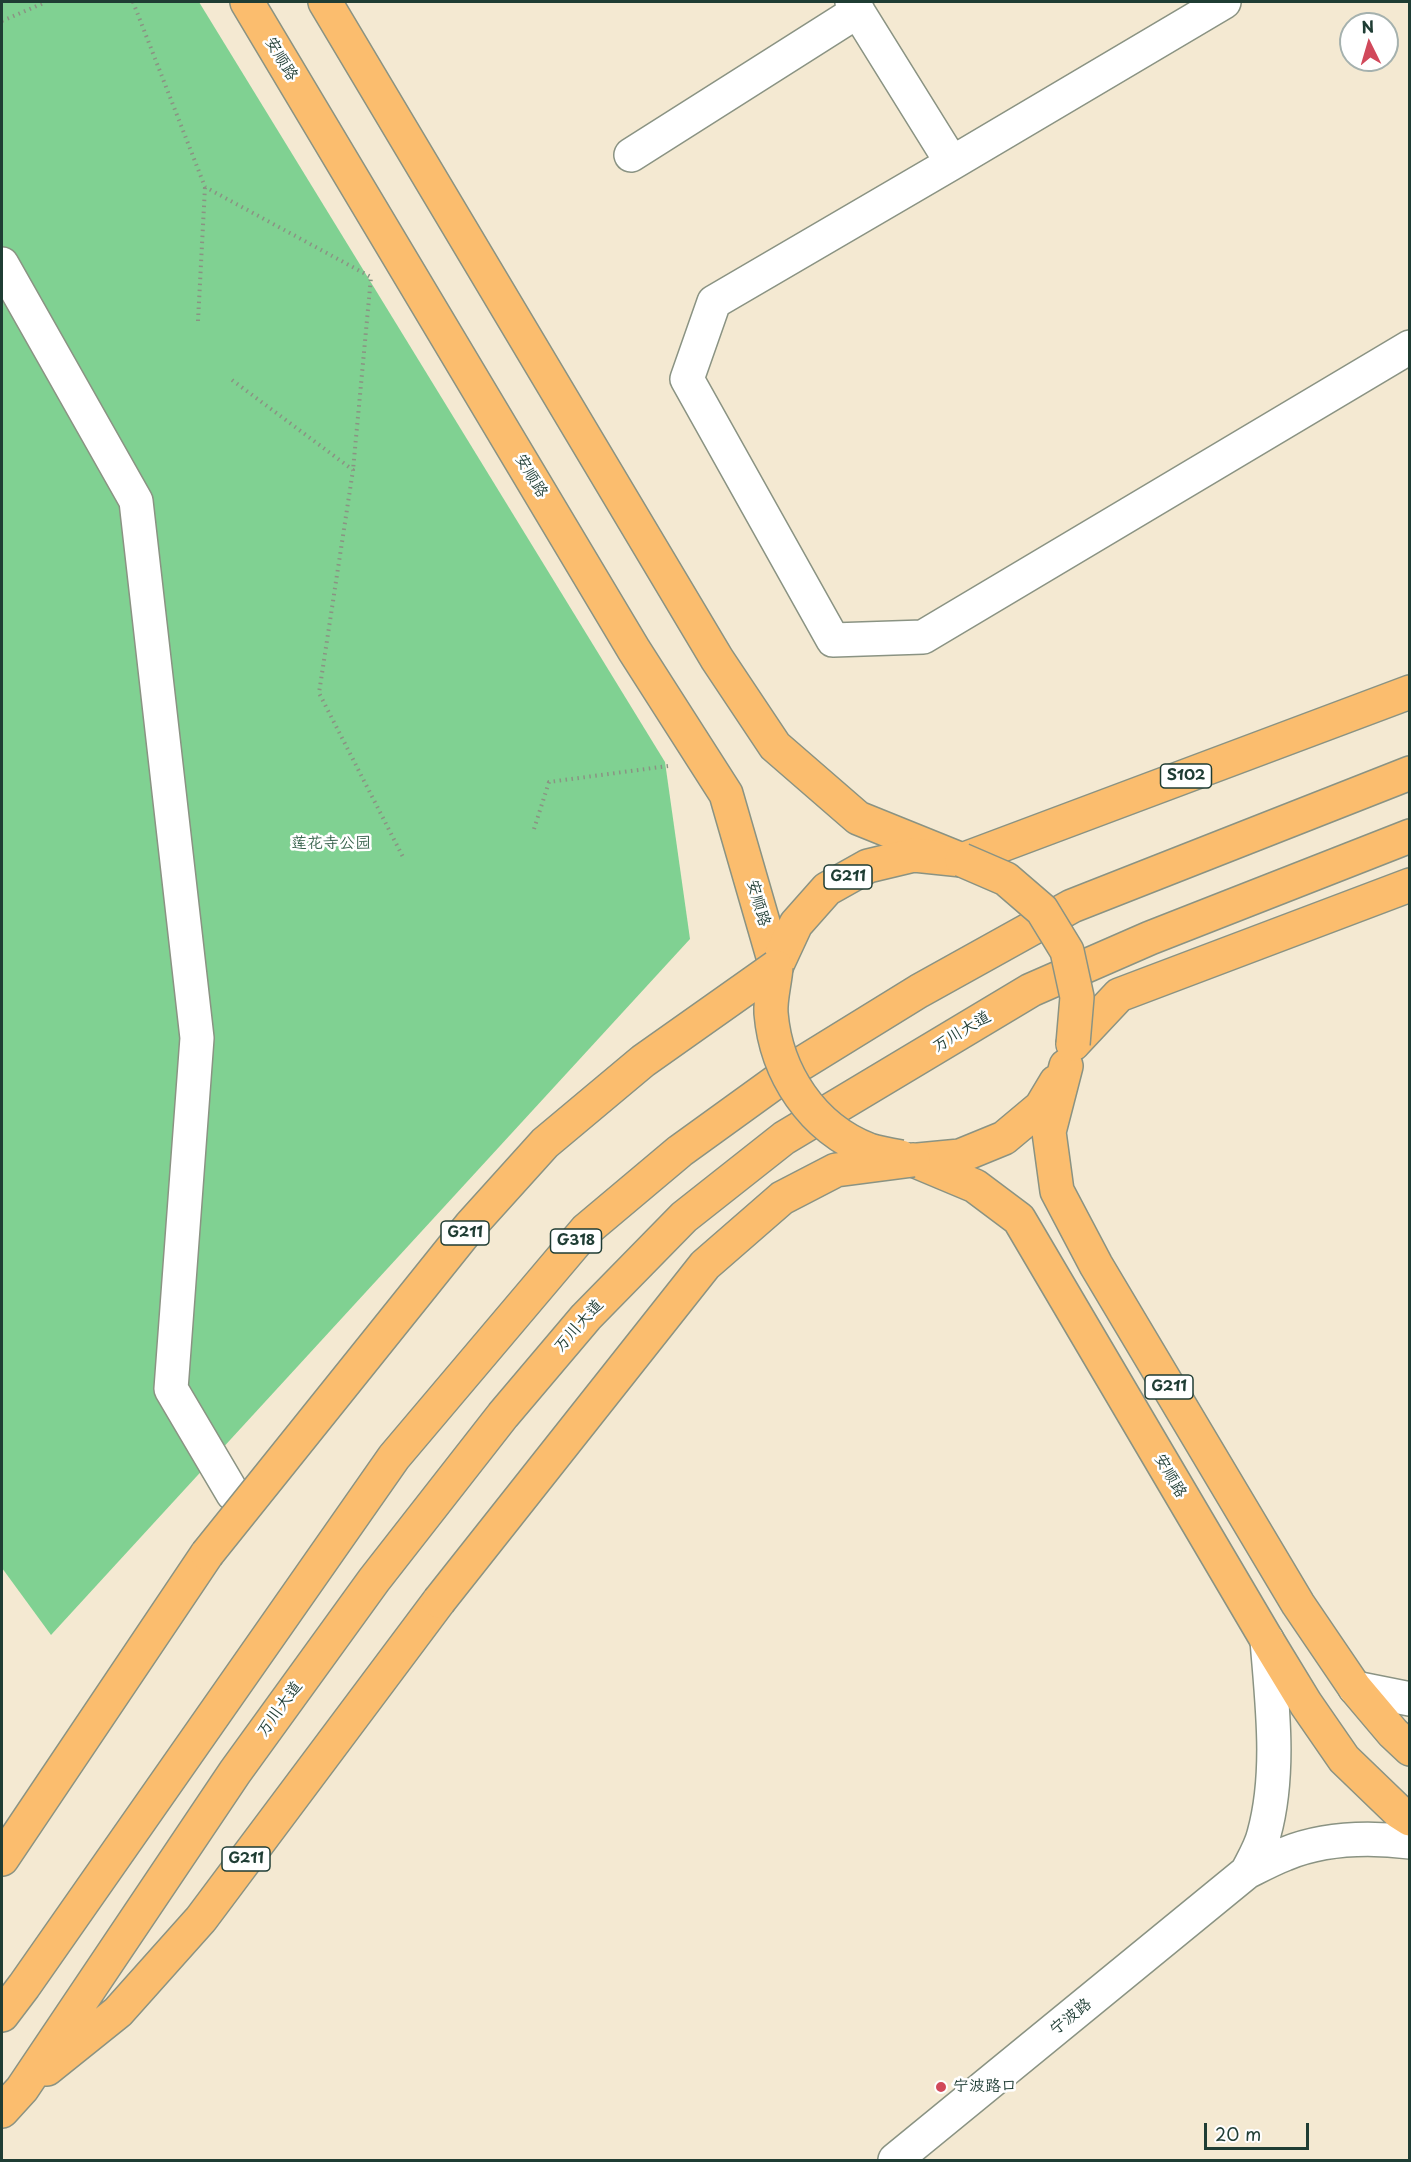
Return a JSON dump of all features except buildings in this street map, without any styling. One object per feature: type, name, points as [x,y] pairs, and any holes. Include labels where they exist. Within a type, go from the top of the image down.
[{"type":"main road","name":"安顺路","points":[[247,2],[634,650],[726,794],[776,967]]},
{"type":"main road","points":[[326,2],[717,659],[775,746],[858,818],[962,860]]},
{"type":"main road","name":"S102","points":[[962,860],[1410,692]]},
{"type":"main road","name":"G318","points":[[2,2014],[31,1976],[394,1457],[586,1230],[680,1151],[799,1065],[919,991],[1072,906],[1410,773]]},
{"type":"main road","name":"万川大道","points":[[12,2100],[235,1772],[374,1580],[503,1414],[555,1352],[684,1217],[784,1138],[1030,990],[1150,938],[1410,836]]},
{"type":"main road","name":"G211","points":[[913,1160],[869,1150],[830,1128],[799,1095],[778,1056],[771,1012],[776,967],[796,924],[827,890],[868,866],[914,855],[962,860],[1006,879],[1042,910],[1067,951],[1077,997],[1069,1055],[1048,1132],[1057,1191],[1096,1265],[1292,1593],[1355,1688],[1393,1733],[1410,1749]]},
{"type":"main road","points":[[1069,1055],[1119,995],[1410,885]]},
{"type":"main road","name":"G211","points":[[2,1860],[207,1554],[471,1225],[545,1143],[643,1061],[776,967]]},
{"type":"main road","name":"G211","points":[[12,2100],[118,2012],[201,1919],[440,1601],[705,1265],[782,1198],[836,1170],[960,1156],[1005,1138],[1041,1107],[1069,1055]]},
{"type":"main road","name":"安顺路","points":[[913,1160],[975,1186],[1019,1219],[1306,1704],[1344,1759],[1399,1812],[1410,1819]]},
{"type":"street","points":[[1224,2],[714,302],[687,379],[833,640],[923,637],[1410,347]]},
{"type":"street","points":[[631,155],[855,6],[952,163]]},
{"type":"street","points":[[2,264],[136,501],[197,1038],[171,1389],[233,1494]]},
{"type":"street","points":[[1247,1872],[1264,1836],[1271,1796],[1272,1704],[1267,1640]]},
{"type":"street","points":[[1355,1688],[1410,1699]]},
{"type":"street","points":[[1247,1872],[1284,1854],[1311,1845],[1345,1840],[1389,1839],[1410,1842]]},
{"type":"street","name":"宁波路","points":[[895,2160],[1247,1872]]},
{"type":"path","points":[[2,20],[46,2]]},
{"type":"path","points":[[133,2],[205,188],[198,321]]},
{"type":"path","points":[[205,188],[371,277],[353,470],[320,693],[404,859]]},
{"type":"path","points":[[232,380],[353,470]]},
{"type":"path","points":[[534,829],[549,782],[676,765]]},
{"type":"green space","name":"莲花寺公园","points":[[2,2],[199,2],[665,762],[690,939],[51,1635],[2,1568]]},
{"type":"place","name":"宁波路口","points":[[941,2087]]}]
